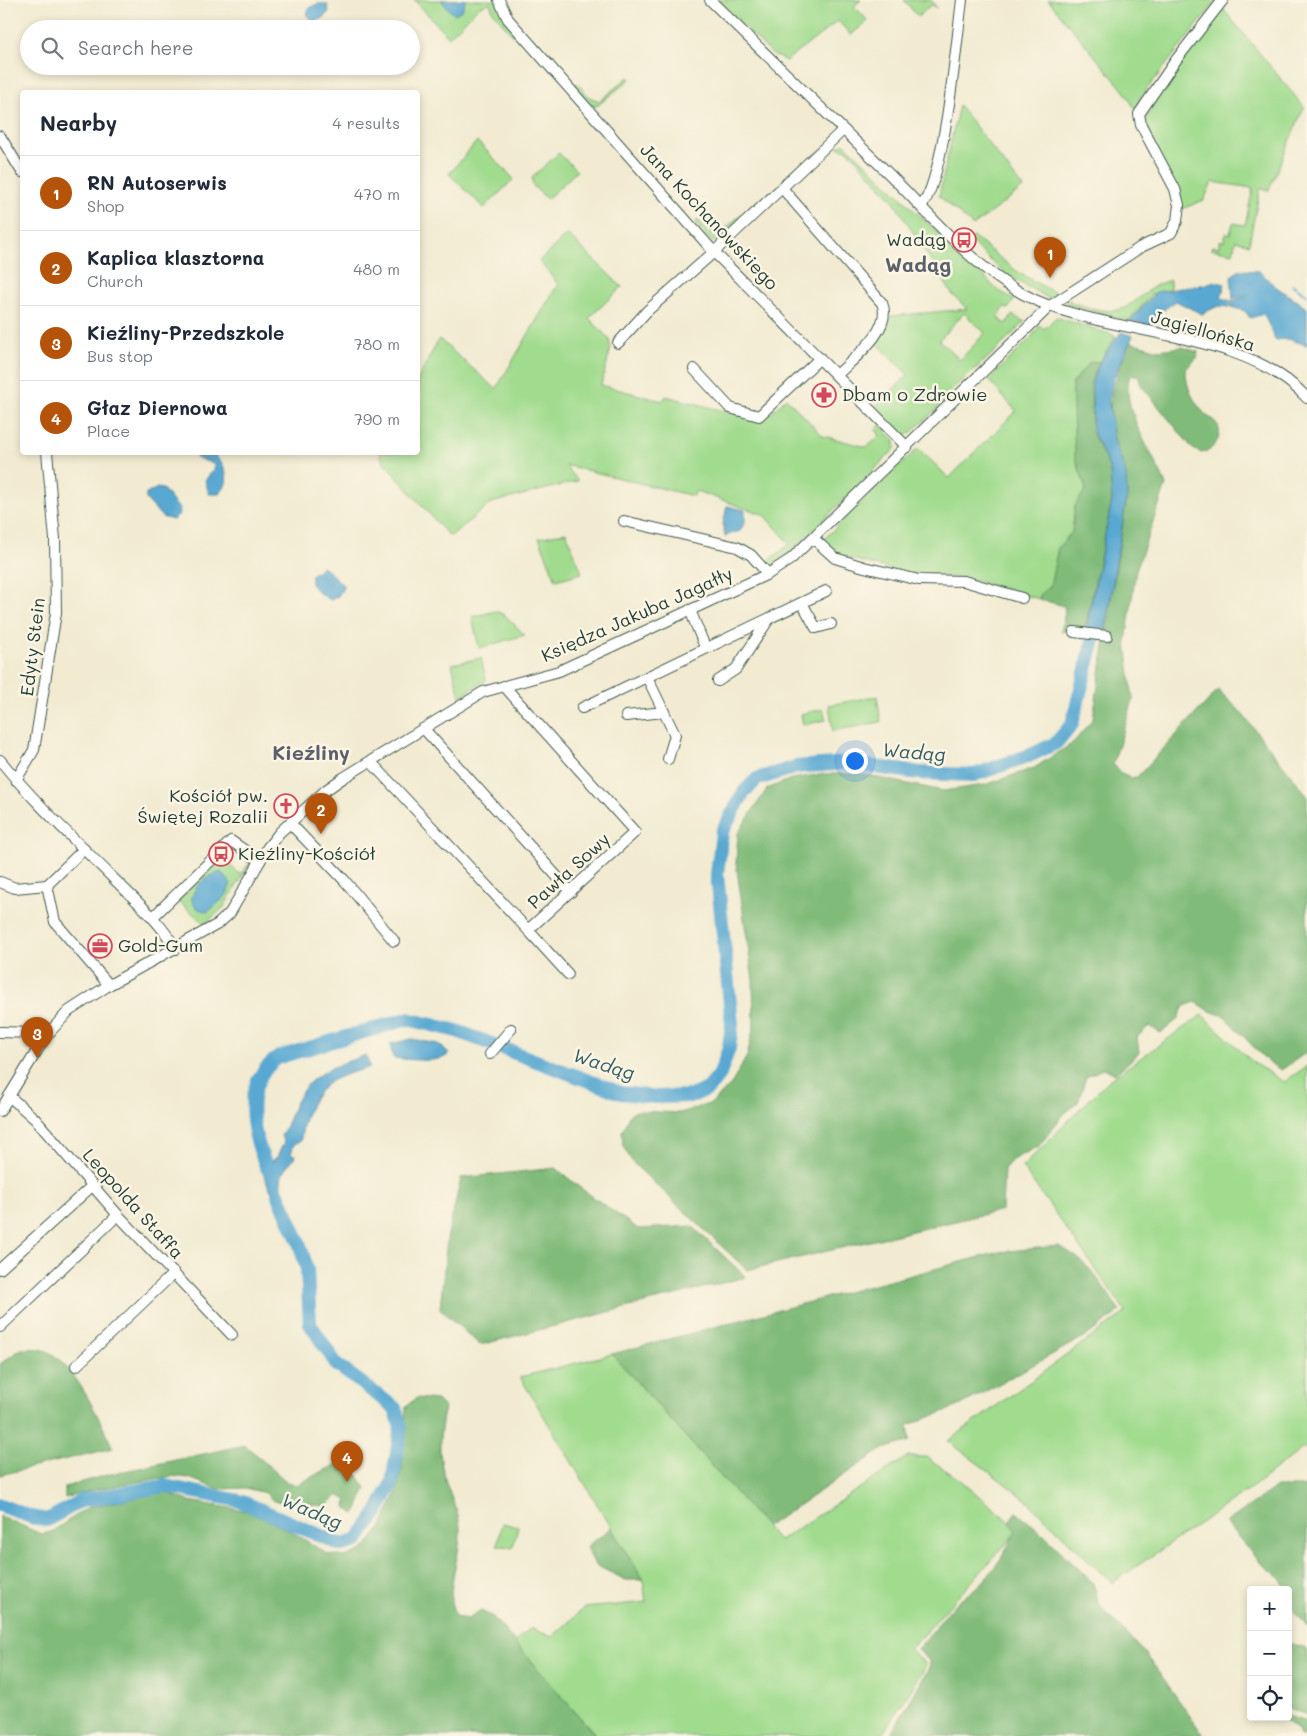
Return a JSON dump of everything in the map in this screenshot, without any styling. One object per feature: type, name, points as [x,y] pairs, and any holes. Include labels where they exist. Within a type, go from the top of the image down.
[{"type":"street","name":"Jana Kochanowskiego","points":[[499,0],[504,13],[518,30],[714,252],[907,447]]},
{"type":"street","points":[[710,0],[986,268],[1024,294],[1050,306]]},
{"type":"street","points":[[921,206],[930,192],[942,150],[962,0]]},
{"type":"street","name":"Księdza Jakuba Jagałły","points":[[0,1111],[46,1036],[69,1011],[109,985],[218,924],[230,913],[260,861],[280,832],[326,790],[464,702],[484,692],[559,671],[768,574],[791,559],[814,539],[1050,306],[1141,247],[1171,233],[1177,221],[1179,205],[1175,189],[1141,125],[1139,114],[1176,60],[1223,0]]},
{"type":"street","points":[[618,343],[647,311],[714,252],[843,130]]},
{"type":"street","points":[[0,136],[20,169]]},
{"type":"street","points":[[782,188],[885,308],[885,316],[880,330],[837,375]]},
{"type":"street","name":"Jagiellońska","points":[[1050,306],[1110,323],[1238,354],[1280,375],[1307,398]]},
{"type":"street","points":[[694,369],[730,408],[759,416],[820,358]]},
{"type":"street","name":"Edyty Stein","points":[[16,780],[22,774],[34,750],[56,613],[55,539],[47,455]]},
{"type":"street","name":"Księdza Jakuba Jagałły","points":[[624,521],[737,548],[751,555],[768,574]]},
{"type":"street","points":[[814,539],[835,558],[864,567],[919,580],[964,581],[1022,598]]},
{"type":"street","points":[[582,708],[648,677],[705,647],[742,632],[826,591]]},
{"type":"street","points":[[802,603],[816,628],[831,624]]},
{"type":"street","points":[[690,610],[705,647]]},
{"type":"street","points":[[718,680],[736,669],[769,619]]},
{"type":"street","points":[[742,632],[753,644]]},
{"type":"street","points":[[1074,632],[1107,636]]},
{"type":"street","points":[[648,677],[675,735],[668,759]]},
{"type":"street","name":"Pawła Sowy","points":[[371,762],[528,930],[635,832],[504,686]]},
{"type":"street","points":[[626,716],[664,712]]},
{"type":"street","points":[[424,729],[571,892]]},
{"type":"street","points":[[0,760],[16,780],[84,849],[154,916],[176,949]]},
{"type":"street","points":[[290,823],[345,881],[394,941]]},
{"type":"street","points":[[154,916],[230,841],[260,861]]},
{"type":"street","points":[[0,882],[15,888],[47,885],[84,849]]},
{"type":"street","points":[[47,885],[55,922],[109,985]]},
{"type":"street","points":[[528,930],[568,974]]},
{"type":"street","points":[[490,1054],[511,1029]]},
{"type":"street","points":[[0,1032],[33,1033],[46,1036]]},
{"type":"street","name":"Leopolda Staffa","points":[[9,1096],[34,1119],[118,1215],[232,1335]]},
{"type":"street","points":[[0,1269],[92,1186]]},
{"type":"street","points":[[0,1327],[118,1215]]},
{"type":"street","points":[[76,1366],[174,1273]]},
{"type":"green space","points":[[414,0],[495,0],[516,33],[513,36],[493,12],[490,3],[480,6],[449,37]]},
{"type":"green space","points":[[717,0],[861,0],[854,6],[868,21],[851,35],[838,21],[786,61],[773,55]]},
{"type":"green space","points":[[904,0],[931,0],[937,8],[931,5],[918,17]]},
{"type":"green space","points":[[1048,0],[1217,0],[1140,98],[1135,109],[1124,91]]},
{"type":"green space","points":[[1223,9],[1304,107],[1269,190],[1260,189],[1249,244],[1236,240],[1233,253],[1211,249],[1212,246],[1219,247],[1219,240],[1224,241],[1226,233],[1230,234],[1233,223],[1245,225],[1253,188],[1212,182],[1204,200],[1182,209],[1145,122],[1163,84]]},
{"type":"green space","points":[[628,77],[630,79],[597,106],[591,106],[573,86],[577,83],[589,97],[600,101]]},
{"type":"green space","points":[[959,105],[1023,188],[973,226],[939,196]]},
{"type":"green space","points":[[477,141],[514,179],[484,208],[449,174]]},
{"type":"green space","points":[[844,143],[940,235],[978,267],[977,269],[995,288],[1014,300],[1008,309],[1004,307],[998,318],[1006,324],[1012,315],[1025,322],[988,358],[953,388],[946,401],[908,435],[904,435],[875,407],[908,375],[876,342],[888,327],[891,316],[967,309],[952,294],[892,199],[849,151],[838,147]],"holes":[[[964,313],[985,333],[960,360],[939,340]]]},
{"type":"green space","points":[[559,153],[577,171],[547,199],[533,186],[532,177]]},
{"type":"green space","points":[[741,214],[745,218],[717,243],[711,241],[695,223],[698,220],[708,231],[719,235]]},
{"type":"green space","points":[[567,234],[622,287],[589,318],[609,339],[611,348],[601,385],[662,401],[666,396],[763,421],[786,398],[823,436],[867,447],[880,436],[876,430],[880,425],[895,440],[895,449],[794,549],[771,566],[767,562],[790,544],[765,515],[696,491],[693,496],[565,465],[578,481],[491,503],[451,536],[447,534],[382,460],[381,455],[420,455],[420,375],[439,339],[496,389],[558,284],[539,261]]},
{"type":"green space","points":[[974,237],[1019,273],[1059,295],[1052,300],[1006,275],[969,240]]},
{"type":"green space","points":[[1170,280],[1170,289],[1152,294],[1129,321],[1066,304],[1070,299],[1071,302],[1100,310],[1121,309],[1152,288]]},
{"type":"green space","points":[[1056,317],[1116,336],[1100,361],[1089,363],[1075,456],[1086,489],[1075,506],[1072,532],[1058,548],[1050,588],[1041,593],[1039,599],[964,578],[909,574],[836,555],[821,542],[918,448],[949,478],[1016,411],[988,380],[1031,338],[1040,325],[1044,329]]},
{"type":"green space","points":[[1130,342],[1159,350],[1182,347],[1198,352],[1197,358],[1186,369],[1187,382],[1191,394],[1198,405],[1217,424],[1219,435],[1216,443],[1210,449],[1202,453],[1193,449],[1141,385],[1138,375],[1130,375],[1128,388],[1129,402],[1133,416],[1166,485],[1136,570],[1126,642],[1133,700],[1113,764],[1121,773],[1130,778],[1137,777],[1218,690],[1239,710],[1307,795],[1307,1052],[1281,1070],[1268,1062],[1224,1016],[1210,1011],[1196,1002],[1184,1006],[1177,1020],[1161,1033],[1149,1026],[1137,1037],[1139,1053],[1115,1074],[1104,1068],[1086,1077],[1078,1102],[1063,1115],[1039,1146],[1012,1160],[1004,1169],[1002,1210],[747,1270],[633,1163],[623,1146],[622,1132],[630,1114],[637,1111],[680,1113],[712,1103],[731,1085],[747,1056],[754,1026],[753,980],[736,863],[738,833],[767,789],[791,779],[822,774],[859,774],[943,791],[985,785],[1034,768],[1073,743],[1093,719],[1127,495],[1125,474],[1112,429],[1111,403],[1116,379]]},
{"type":"green space","points":[[1100,361],[1091,381],[1092,432],[1110,469],[1112,500],[1085,630],[1061,631],[1065,612],[1064,606],[1039,599],[1041,593],[1050,587],[1058,548],[1072,532],[1075,506],[1086,489],[1075,456],[1072,384],[1089,363]]},
{"type":"green space","points":[[566,532],[582,573],[556,580],[539,538]]},
{"type":"green space","points":[[496,611],[506,616],[525,635],[479,648],[472,617]]},
{"type":"green space","points":[[481,658],[486,680],[460,697],[452,664]]},
{"type":"green space","points":[[877,696],[881,722],[833,731],[829,705]]},
{"type":"green space","points":[[823,709],[826,720],[803,725],[801,714]]},
{"type":"green space","points":[[227,853],[233,858],[228,864],[240,874],[251,862],[223,908],[205,924],[178,901]]},
{"type":"green space","points":[[1202,1015],[1255,1064],[1284,1082],[1307,1066],[1307,1445],[1250,1489],[1112,1583],[1024,1498],[948,1441],[1126,1312],[1022,1167],[1109,1080]]},
{"type":"green space","points":[[556,1168],[579,1187],[638,1229],[692,1226],[746,1277],[480,1345],[440,1309],[447,1239],[461,1178]]},
{"type":"green space","points":[[1058,1246],[1078,1259],[1094,1274],[1120,1311],[1089,1334],[959,1406],[908,1425],[910,1441],[883,1449],[766,1527],[612,1354],[999,1252]]},
{"type":"green space","points":[[21,1349],[41,1349],[52,1354],[64,1364],[84,1391],[113,1448],[0,1475],[0,1364]]},
{"type":"green space","points":[[612,1354],[779,1541],[907,1457],[926,1457],[959,1479],[1019,1530],[910,1649],[927,1665],[881,1736],[597,1736],[513,1643],[531,1628],[552,1637],[584,1608],[646,1602],[643,1580],[520,1377]]},
{"type":"green space","points":[[417,1398],[437,1400],[445,1408],[440,1441],[441,1461],[460,1525],[460,1541],[451,1597],[456,1617],[468,1619],[481,1611],[493,1617],[596,1736],[0,1736],[0,1516],[41,1534],[51,1532],[89,1507],[165,1492],[189,1501],[247,1511],[291,1531],[327,1554],[345,1557],[363,1550],[381,1528],[397,1491],[402,1467],[406,1406]]},
{"type":"green space","points":[[245,1445],[287,1482],[296,1485],[337,1464],[352,1467],[366,1488],[355,1514],[346,1507],[347,1500],[338,1495],[326,1506],[273,1501],[266,1493],[245,1488],[218,1489],[189,1478],[172,1476],[93,1490],[65,1498],[65,1487],[111,1474]]},
{"type":"green space","points":[[1276,1487],[1307,1487],[1307,1627],[1292,1607],[1292,1586],[1285,1586],[1276,1574],[1261,1563],[1226,1523]]},
{"type":"green space","points":[[1016,1512],[1040,1531],[1093,1583],[1100,1606],[1146,1654],[1204,1736],[890,1736],[930,1666],[930,1661],[917,1650],[952,1607],[984,1581],[1000,1560],[1016,1532],[1009,1521]]},
{"type":"green space","points":[[502,1523],[518,1527],[513,1548],[497,1545]]},
{"type":"green space","points":[[611,1528],[644,1580],[626,1580],[595,1565],[586,1547]]},
{"type":"green space","points":[[1292,1644],[1307,1648],[1307,1715],[1292,1709]]},
{"type":"green space","points":[[1292,1717],[1307,1722],[1307,1736],[1300,1736],[1298,1730],[1287,1721],[1292,1721]]},
{"type":"water","points":[[441,0],[466,0],[462,10],[455,14]]},
{"type":"water","points":[[318,4],[327,4],[329,12],[323,18],[311,20],[307,16],[311,7]]},
{"type":"water","points":[[1240,270],[1259,271],[1275,286],[1307,308],[1307,345],[1287,339],[1275,340],[1264,314],[1250,318],[1245,311],[1231,307],[1231,300],[1234,301],[1250,294],[1233,299],[1231,276]]},
{"type":"water","points":[[1213,281],[1225,284],[1221,298],[1229,300],[1229,307],[1218,306],[1202,314],[1176,301],[1149,325],[1130,321],[1156,292],[1213,283]]},
{"type":"water","points":[[1121,332],[1133,336],[1114,377],[1109,401],[1114,440],[1126,474],[1127,495],[1105,631],[1086,630],[1112,500],[1110,469],[1093,432],[1092,382],[1100,361]]},
{"type":"water","points":[[196,455],[214,455],[220,462],[227,478],[226,484],[219,494],[209,494],[205,480],[214,470],[214,464],[197,458]]},
{"type":"water","points":[[157,488],[163,489],[180,510],[178,516],[173,520],[162,517],[146,499],[146,494]]},
{"type":"water","points":[[727,506],[745,510],[745,522],[740,531],[725,536],[723,524]]},
{"type":"water","points":[[323,566],[344,586],[338,596],[331,600],[319,593],[311,584],[311,575]]},
{"type":"water","points":[[221,872],[231,883],[226,896],[208,912],[198,908],[193,903],[194,891],[206,879]]},
{"type":"water","points":[[412,1039],[439,1044],[449,1054],[439,1059],[431,1060],[393,1058],[390,1044]]},
{"type":"water","points":[[366,1055],[370,1067],[341,1076],[326,1085],[311,1104],[305,1118],[301,1141],[294,1144],[291,1154],[295,1155],[283,1173],[281,1189],[284,1211],[264,1176],[260,1152],[273,1164],[272,1161],[277,1157],[284,1142],[281,1136],[293,1108],[308,1084],[334,1067]]},
{"type":"waterway","points":[[1293,285],[1307,295]]},
{"type":"waterway","name":"Wadąg","points":[[267,1168],[257,1139],[252,1108],[258,1080],[267,1068],[279,1057],[407,1019],[457,1031],[621,1093],[656,1097],[691,1096],[708,1089],[720,1074],[729,1048],[732,1024],[717,874],[722,832],[744,792],[757,779],[796,767],[846,763],[919,773],[974,775],[1033,754],[1056,743],[1072,724],[1098,622]]},
{"type":"waterway","name":"Wadąg","points":[[0,1505],[31,1517],[47,1520],[83,1500],[165,1486],[240,1501],[342,1545],[357,1541],[376,1514],[392,1483],[401,1427],[395,1408],[337,1365],[310,1324],[307,1269],[299,1242],[278,1194]]},
{"type":"place","name":"Wadąg","points":[[964,240]]},
{"type":"place","name":"RN Autoserwis","points":[[1050,278]]},
{"type":"place","name":"Dbam o Zdrowie","points":[[824,395]]},
{"type":"place","name":"Kościół pw. Świętej Rozalii","points":[[286,806]]},
{"type":"place","name":"Kaplica klasztorna","points":[[321,834]]},
{"type":"place","name":"Kieźliny-Kościół","points":[[221,854]]},
{"type":"place","name":"Gold-Gum","points":[[100,946]]},
{"type":"place","name":"Kieźliny-Przedszkole","points":[[37,1058]]},
{"type":"place","name":"Głaz Diernowa","points":[[347,1482]]},
{"type":"district","name":"Wadąg","points":[[918,265]]},
{"type":"district","name":"Kieźliny","points":[[311,753]]}]
